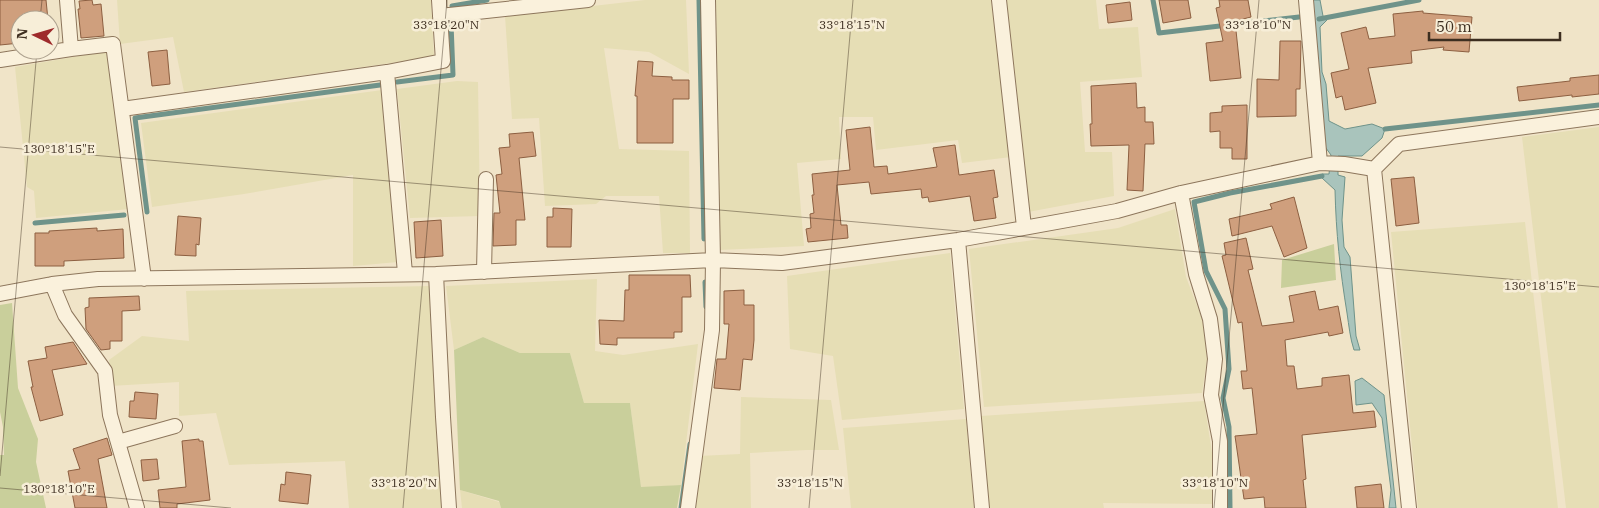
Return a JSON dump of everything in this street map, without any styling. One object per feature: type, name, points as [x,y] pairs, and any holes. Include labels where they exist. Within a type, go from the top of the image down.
[{"type":"street","points":[[67,0],[71,49]]},
{"type":"street","points":[[122,109],[387,72],[443,60],[439,0]]},
{"type":"street","points":[[440,16],[588,0]]},
{"type":"street","points":[[688,508],[712,330],[713,260],[708,0]]},
{"type":"street","points":[[999,0],[1024,227]]},
{"type":"street","points":[[1306,0],[1320,163]]},
{"type":"street","points":[[0,60],[113,44],[144,279]]},
{"type":"street","points":[[387,72],[405,274]]},
{"type":"street","points":[[1374,169],[1399,144],[1599,118]]},
{"type":"street","points":[[0,294],[52,284],[98,279],[436,274],[713,260],[782,263],[958,240],[1117,211],[1181,193],[1320,163],[1344,164],[1374,169]]},
{"type":"street","points":[[1374,169],[1409,508]]},
{"type":"street","points":[[484,272],[486,179]]},
{"type":"street","points":[[1181,193],[1196,274],[1210,319],[1215,359],[1211,395],[1220,441],[1220,508]]},
{"type":"street","points":[[958,240],[982,508]]},
{"type":"street","points":[[436,274],[449,508]]},
{"type":"street","points":[[52,284],[65,315],[105,371],[110,415],[137,508]]},
{"type":"street","points":[[118,442],[175,426]]},
{"type":"shaded area","points":[[117,0],[431,0],[434,57],[184,92],[173,37],[120,44]]},
{"type":"shaded area","points":[[645,0],[686,0],[689,74],[649,52],[604,48],[619,149],[689,151],[690,253],[663,253],[659,196],[606,196],[596,204],[545,206],[539,118],[512,119],[505,16]]},
{"type":"shaded area","points":[[716,0],[991,0],[1011,157],[962,163],[958,140],[876,150],[873,117],[839,117],[841,159],[797,163],[804,246],[719,250]]},
{"type":"shaded area","points":[[1004,0],[1096,0],[1099,29],[1138,27],[1142,77],[1080,82],[1085,152],[1112,152],[1114,196],[1028,212]]},
{"type":"shaded area","points":[[108,51],[129,209],[36,218],[34,191],[27,187],[15,67]]},
{"type":"shaded area","points":[[457,81],[478,82],[480,216],[410,218],[397,89]]},
{"type":"shaded area","points":[[382,90],[398,262],[353,266],[353,175],[244,194],[152,207],[141,123]]},
{"type":"shaded area","points":[[1599,127],[1599,508],[1566,508],[1522,137]]},
{"type":"shaded area","points":[[1175,209],[1186,277],[1203,321],[1207,359],[1202,393],[984,407],[969,249],[1118,228]]},
{"type":"shaded area","points":[[1525,222],[1558,508],[1418,508],[1391,232]]},
{"type":"shaded area","points":[[950,253],[964,409],[842,420],[833,356],[790,349],[787,276]]},
{"type":"shaded area","points":[[597,279],[595,351],[623,355],[698,344],[681,485],[641,488],[630,403],[584,403],[570,353],[520,353],[483,337],[454,350],[446,286]]},
{"type":"shaded area","points":[[431,286],[443,508],[349,508],[345,461],[229,465],[216,413],[179,416],[179,382],[110,386],[109,360],[142,336],[189,341],[186,291]]},
{"type":"shaded area","points":[[741,397],[831,400],[839,450],[750,453],[751,508],[693,508],[699,456],[740,454]]},
{"type":"shaded area","points":[[1204,401],[1213,459],[1213,504],[1103,503],[1104,508],[989,508],[981,416]]},
{"type":"shaded area","points":[[966,419],[974,508],[851,508],[843,428]]},
{"type":"shaded area","points":[[460,490],[499,502],[501,508],[462,508]]},
{"type":"green space","points":[[1334,244],[1336,280],[1281,288],[1282,260]]},
{"type":"green space","points":[[12,303],[18,388],[38,439],[36,462],[46,508],[0,508],[0,455],[4,455],[3,427],[0,412],[0,305]]},
{"type":"green space","points":[[483,337],[520,353],[570,353],[584,403],[630,403],[641,487],[681,485],[677,508],[501,508],[499,501],[460,490],[454,350]]},
{"type":"water","points":[[1310,0],[1320,0],[1323,16],[1327,20],[1320,27],[1322,72],[1326,84],[1329,121],[1345,129],[1372,124],[1385,129],[1382,138],[1362,156],[1338,156],[1338,175],[1345,177],[1342,220],[1344,247],[1350,257],[1356,336],[1360,350],[1354,350],[1342,282],[1335,190],[1322,178],[1322,174],[1329,174],[1331,155],[1323,144]]},
{"type":"water","points":[[1362,378],[1384,395],[1396,508],[1389,508],[1391,490],[1382,418],[1372,403],[1356,405],[1355,381]]},
{"type":"building","points":[[0,0],[46,0],[47,10],[10,10],[10,44],[0,45]]},
{"type":"building","points":[[92,0],[93,5],[101,4],[104,36],[81,38],[79,1]]},
{"type":"building","points":[[1159,0],[1188,0],[1191,18],[1163,23]]},
{"type":"building","points":[[1219,0],[1248,0],[1251,17],[1235,21],[1241,78],[1210,81],[1206,43],[1223,41],[1216,8],[1220,7]]},
{"type":"building","points":[[1130,2],[1132,20],[1108,23],[1106,5]]},
{"type":"building","points":[[1423,11],[1423,13],[1472,17],[1469,52],[1443,50],[1444,47],[1411,51],[1412,63],[1368,68],[1376,103],[1345,110],[1342,96],[1336,98],[1331,73],[1349,69],[1341,33],[1366,27],[1369,39],[1395,36],[1393,14]]},
{"type":"building","points":[[1280,41],[1301,41],[1300,89],[1296,89],[1296,116],[1257,117],[1257,79],[1279,80]]},
{"type":"building","points":[[167,50],[170,84],[152,86],[148,52]]},
{"type":"building","points":[[638,61],[653,62],[652,76],[672,77],[672,80],[689,80],[689,99],[673,99],[673,143],[637,143],[637,96],[635,96]]},
{"type":"building","points":[[1599,75],[1599,94],[1519,101],[1517,87],[1570,81],[1570,78]]},
{"type":"building","points":[[1136,83],[1137,108],[1145,107],[1145,122],[1153,122],[1154,144],[1145,144],[1143,191],[1127,190],[1129,145],[1091,146],[1091,86]]},
{"type":"building","points":[[1247,105],[1247,159],[1232,159],[1232,148],[1220,148],[1220,131],[1210,132],[1210,113],[1222,112],[1222,106]]},
{"type":"building","points":[[870,127],[874,167],[887,166],[888,174],[937,167],[933,148],[955,145],[959,175],[994,170],[998,197],[993,198],[996,218],[974,221],[970,196],[929,202],[928,197],[922,198],[921,189],[871,194],[869,182],[837,185],[841,225],[847,225],[848,238],[808,242],[806,229],[811,228],[810,214],[814,213],[812,174],[850,170],[846,130]]},
{"type":"building","points":[[533,132],[536,156],[519,158],[525,220],[516,220],[516,245],[493,246],[494,213],[500,213],[496,175],[502,174],[499,148],[510,147],[509,134]]},
{"type":"building","points":[[1414,177],[1419,223],[1396,226],[1391,179]]},
{"type":"building","points":[[1294,197],[1307,248],[1284,257],[1272,226],[1232,236],[1229,219],[1272,209],[1270,204]]},
{"type":"building","points":[[553,208],[572,209],[571,247],[547,247],[547,217],[553,217]]},
{"type":"building","points":[[178,216],[201,218],[199,245],[196,244],[196,256],[175,255]]},
{"type":"building","points":[[441,220],[443,256],[416,258],[414,222]]},
{"type":"building","points":[[97,228],[97,231],[123,229],[124,258],[64,261],[64,266],[35,266],[35,233]]},
{"type":"building","points":[[1246,238],[1253,269],[1248,270],[1262,326],[1294,322],[1289,296],[1315,291],[1319,310],[1338,306],[1343,333],[1329,336],[1328,332],[1285,340],[1287,366],[1294,366],[1297,389],[1322,386],[1322,378],[1349,375],[1353,413],[1374,411],[1376,427],[1302,435],[1306,479],[1303,480],[1306,508],[1265,508],[1264,497],[1244,499],[1235,436],[1257,434],[1252,388],[1243,389],[1241,371],[1247,371],[1242,322],[1238,323],[1222,256],[1226,255],[1224,243]]},
{"type":"building","points":[[629,275],[690,275],[691,297],[682,297],[682,332],[674,332],[674,338],[617,338],[617,345],[600,344],[599,320],[624,321],[625,290],[629,290]]},
{"type":"building","points":[[744,290],[744,305],[754,305],[752,360],[743,359],[740,390],[714,388],[717,359],[726,359],[729,324],[724,324],[724,291]]},
{"type":"building","points":[[139,296],[140,310],[122,311],[122,341],[110,341],[110,349],[101,350],[86,329],[85,308],[89,307],[89,298]]},
{"type":"building","points":[[73,342],[87,364],[52,370],[63,415],[40,421],[31,387],[33,387],[28,361],[47,358],[45,347]]},
{"type":"building","points":[[135,392],[158,394],[156,419],[129,417],[130,401],[134,401]]},
{"type":"building","points":[[107,438],[112,455],[98,459],[107,508],[75,508],[68,471],[80,469],[73,449]]},
{"type":"building","points":[[199,439],[199,441],[203,441],[210,500],[177,504],[177,508],[160,508],[158,490],[186,487],[182,441]]},
{"type":"building","points":[[157,459],[159,479],[143,481],[141,460]]},
{"type":"building","points":[[286,472],[311,475],[308,504],[279,501],[281,484],[285,485]]},
{"type":"building","points":[[1381,484],[1384,508],[1357,508],[1355,487]]},
{"type":"waterway","points":[[452,6],[487,0]]},
{"type":"waterway","points":[[699,0],[704,239]]},
{"type":"waterway","points":[[1153,0],[1159,33],[1299,17]]},
{"type":"waterway","points":[[1319,19],[1419,0]]},
{"type":"waterway","points":[[397,82],[453,75],[451,23]]},
{"type":"waterway","points":[[147,212],[135,118],[380,85]]},
{"type":"waterway","points":[[1385,129],[1599,105]]},
{"type":"waterway","points":[[1230,508],[1229,427],[1223,398],[1229,369],[1225,309],[1206,271],[1194,202],[1230,193],[1322,176]]},
{"type":"waterway","points":[[35,223],[124,215]]},
{"type":"waterway","points":[[705,282],[706,307]]},
{"type":"waterway","points":[[681,508],[690,444]]}]
